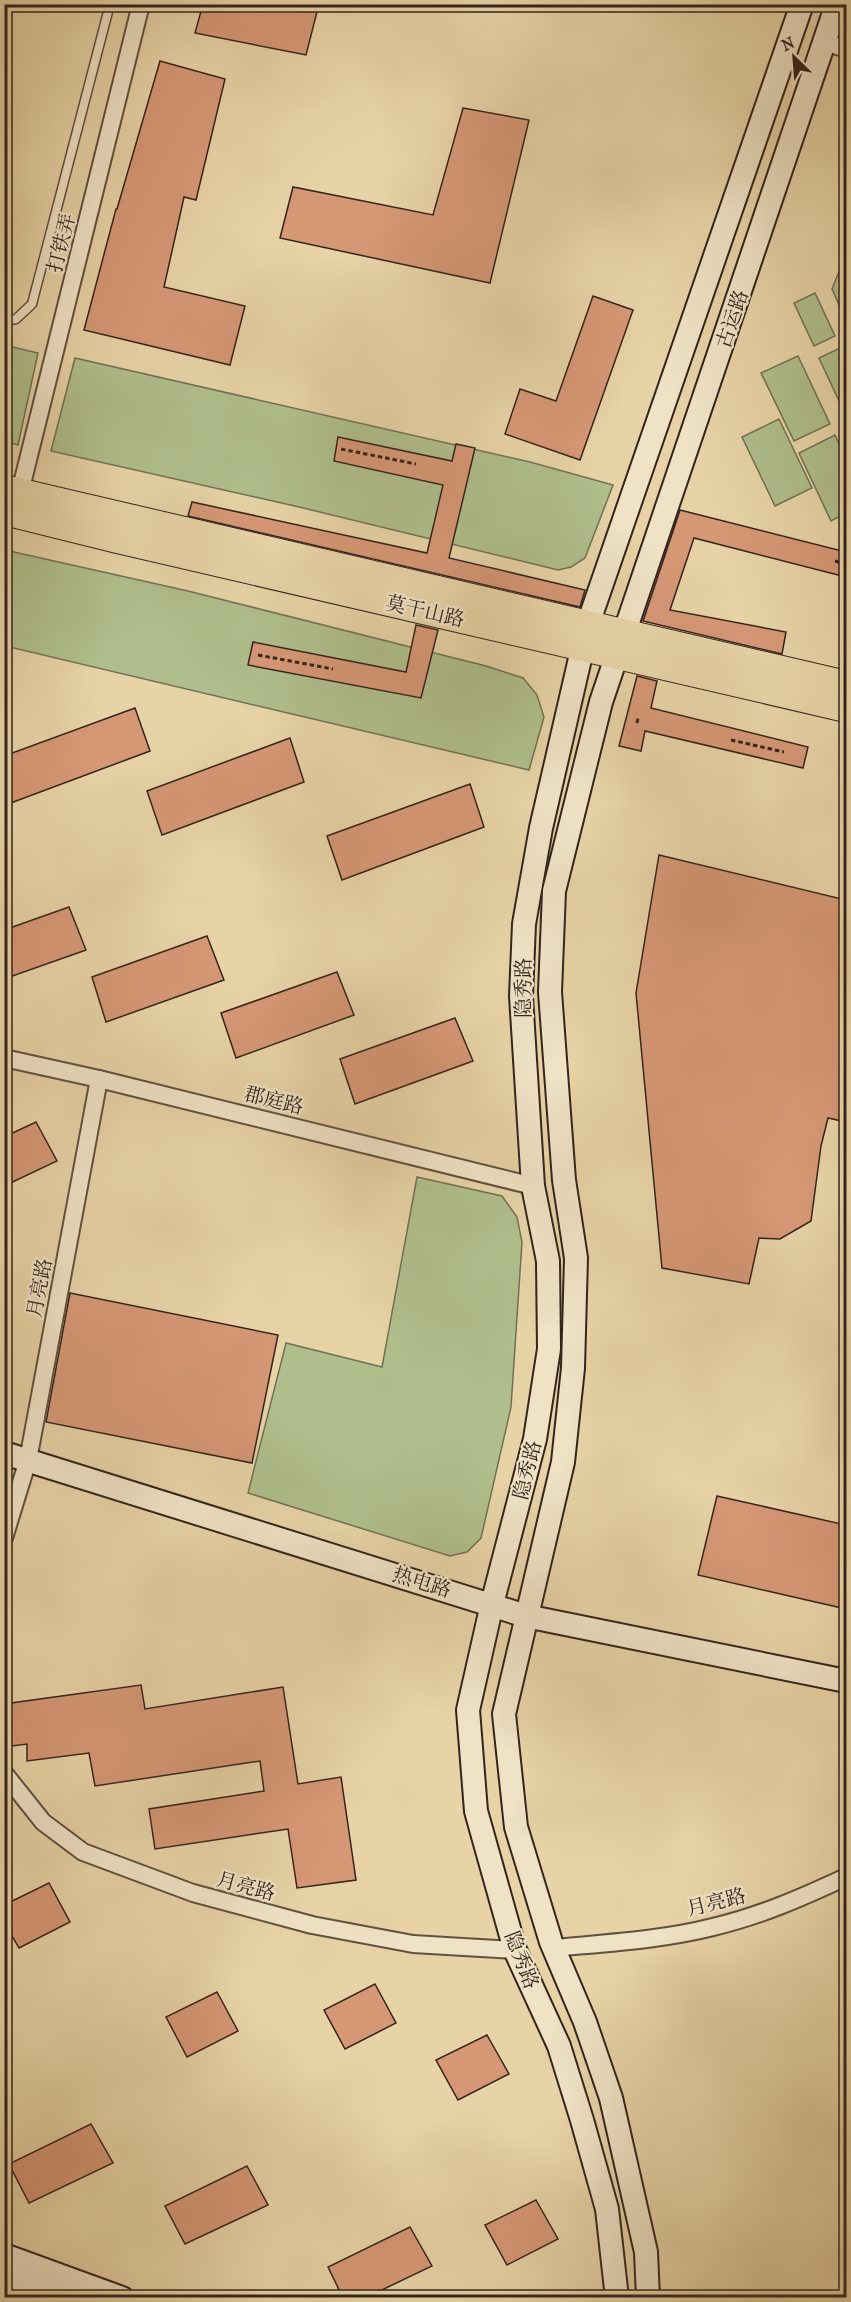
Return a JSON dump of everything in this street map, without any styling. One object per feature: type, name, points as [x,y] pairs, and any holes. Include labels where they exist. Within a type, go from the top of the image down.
[{"type":"main road","name":"古运路","points":[[585,636],[802,4]]},
{"type":"main road","name":"古运路","points":[[621,644],[836,45],[840,6]]},
{"type":"main road","name":"莫干山路","points":[[12,490],[585,636]]},
{"type":"main road","name":"莫干山路","points":[[4,512],[621,644],[846,684]]},
{"type":"main road","name":"隐秀路","points":[[585,636],[541,828],[524,924],[521,996],[533,1186],[548,1261],[549,1349],[535,1439],[492,1604],[468,1710],[476,1811],[515,1950],[559,2046],[582,2120],[607,2209],[617,2298]]},
{"type":"main road","name":"莫干山路","points":[[621,644],[846,709]]},
{"type":"main road","name":"隐秀路","points":[[621,644],[601,702],[554,891],[550,992],[564,1180],[576,1258],[573,1368],[563,1462],[504,1714],[516,1827],[554,1948],[585,2022],[611,2098],[646,2252],[648,2298]]},
{"type":"main road","name":"热电路","points":[[4,1453],[526,1616],[846,1681]]},
{"type":"main road","points":[[4,2255],[122,2298]]},
{"type":"main road","points":[[4,2276],[61,2298]]},
{"type":"street","name":"打铁弄","points":[[12,490],[141,4]]},
{"type":"street","name":"郡庭路","points":[[4,1058],[99,1079],[533,1186]]},
{"type":"street","name":"月亮路","points":[[4,1538],[28,1460],[99,1079]]},
{"type":"street","name":"月亮路","points":[[4,1773],[43,1822],[83,1852],[193,1893],[312,1925],[413,1944],[515,1950]]},
{"type":"street","name":"月亮路","points":[[554,1948],[713,1928],[790,1903],[846,1877]]},
{"type":"lane","points":[[4,321],[16,319],[32,304],[110,4]]},
{"type":"path","points":[[341,449],[416,464]]},
{"type":"path","points":[[835,561],[846,564]]},
{"type":"path","points":[[258,655],[333,669]]},
{"type":"path","points":[[637,723],[638,718]]},
{"type":"path","points":[[731,740],[784,752]]},
{"type":"green space","points":[[846,254],[846,321],[832,289]]},
{"type":"green space","points":[[815,293],[835,336],[814,346],[794,303]]},
{"type":"green space","points":[[4,345],[38,353],[18,445],[5,441]]},
{"type":"green space","points":[[840,348],[846,361],[846,397],[839,401],[819,358]]},
{"type":"green space","points":[[798,356],[830,424],[794,441],[761,373]]},
{"type":"green space","points":[[75,358],[530,462],[613,485],[585,558],[571,567],[558,570],[295,506],[51,451]]},
{"type":"green space","points":[[779,419],[812,488],[775,506],[742,437]]},
{"type":"green space","points":[[835,435],[846,459],[846,513],[831,521],[799,453]]},
{"type":"green space","points":[[5,550],[188,591],[486,666],[523,678],[537,695],[544,717],[529,770],[5,646]]},
{"type":"green space","points":[[417,1177],[502,1196],[517,1217],[522,1242],[511,1407],[481,1538],[467,1552],[450,1556],[248,1493],[286,1343],[382,1367]]},
{"type":"building","points":[[203,4],[319,4],[306,55],[195,33]]},
{"type":"building","points":[[160,61],[225,79],[196,200],[184,197],[164,287],[245,306],[230,365],[84,330],[116,209]]},
{"type":"building","points":[[463,108],[529,120],[490,283],[280,238],[293,187],[433,215]]},
{"type":"building","points":[[593,296],[633,310],[580,460],[505,434],[520,389],[556,401]]},
{"type":"building","points":[[338,437],[452,461],[456,444],[475,448],[449,558],[585,590],[580,607],[188,516],[192,502],[427,553],[443,485],[334,461]]},
{"type":"building","points":[[680,510],[846,552],[846,577],[694,538],[670,610],[786,632],[782,654],[643,621]]},
{"type":"building","points":[[416,625],[438,630],[421,698],[248,665],[253,642],[406,672]]},
{"type":"building","points":[[637,676],[657,681],[651,708],[808,747],[803,768],[645,731],[641,751],[619,746]]},
{"type":"building","points":[[135,708],[150,751],[8,804],[4,795],[4,756]]},
{"type":"building","points":[[290,738],[304,782],[162,835],[147,791]]},
{"type":"building","points":[[470,784],[484,827],[342,880],[327,836]]},
{"type":"building","points":[[659,855],[846,900],[846,1122],[828,1118],[821,1146],[811,1221],[780,1239],[759,1238],[749,1284],[662,1268],[636,993]]},
{"type":"building","points":[[69,907],[86,950],[4,979],[4,930]]},
{"type":"building","points":[[207,936],[224,980],[106,1022],[92,977]]},
{"type":"building","points":[[337,972],[354,1015],[236,1058],[221,1013]]},
{"type":"building","points":[[455,1018],[473,1061],[355,1104],[340,1059]]},
{"type":"building","points":[[36,1122],[57,1161],[4,1186],[4,1137]]},
{"type":"building","points":[[70,1293],[278,1335],[252,1463],[46,1422]]},
{"type":"building","points":[[717,1496],[846,1525],[846,1609],[698,1575]]},
{"type":"building","points":[[141,1685],[145,1709],[283,1687],[298,1784],[341,1777],[356,1880],[297,1888],[288,1829],[155,1849],[149,1809],[264,1791],[260,1761],[95,1786],[89,1753],[27,1761],[27,1744],[4,1747],[4,1704]]},
{"type":"building","points":[[49,1883],[70,1922],[19,1948],[4,1922],[4,1905]]},
{"type":"building","points":[[375,1984],[396,2023],[345,2049],[324,2010]]},
{"type":"building","points":[[217,1992],[238,2031],[187,2057],[166,2017]]},
{"type":"building","points":[[487,2035],[509,2074],[458,2100],[436,2060]]},
{"type":"building","points":[[91,2124],[113,2163],[29,2203],[9,2164]]},
{"type":"building","points":[[247,2166],[268,2205],[185,2244],[165,2206]]},
{"type":"building","points":[[536,2200],[558,2239],[507,2265],[485,2225]]},
{"type":"building","points":[[410,2227],[432,2266],[365,2298],[343,2298],[328,2267]]}]
